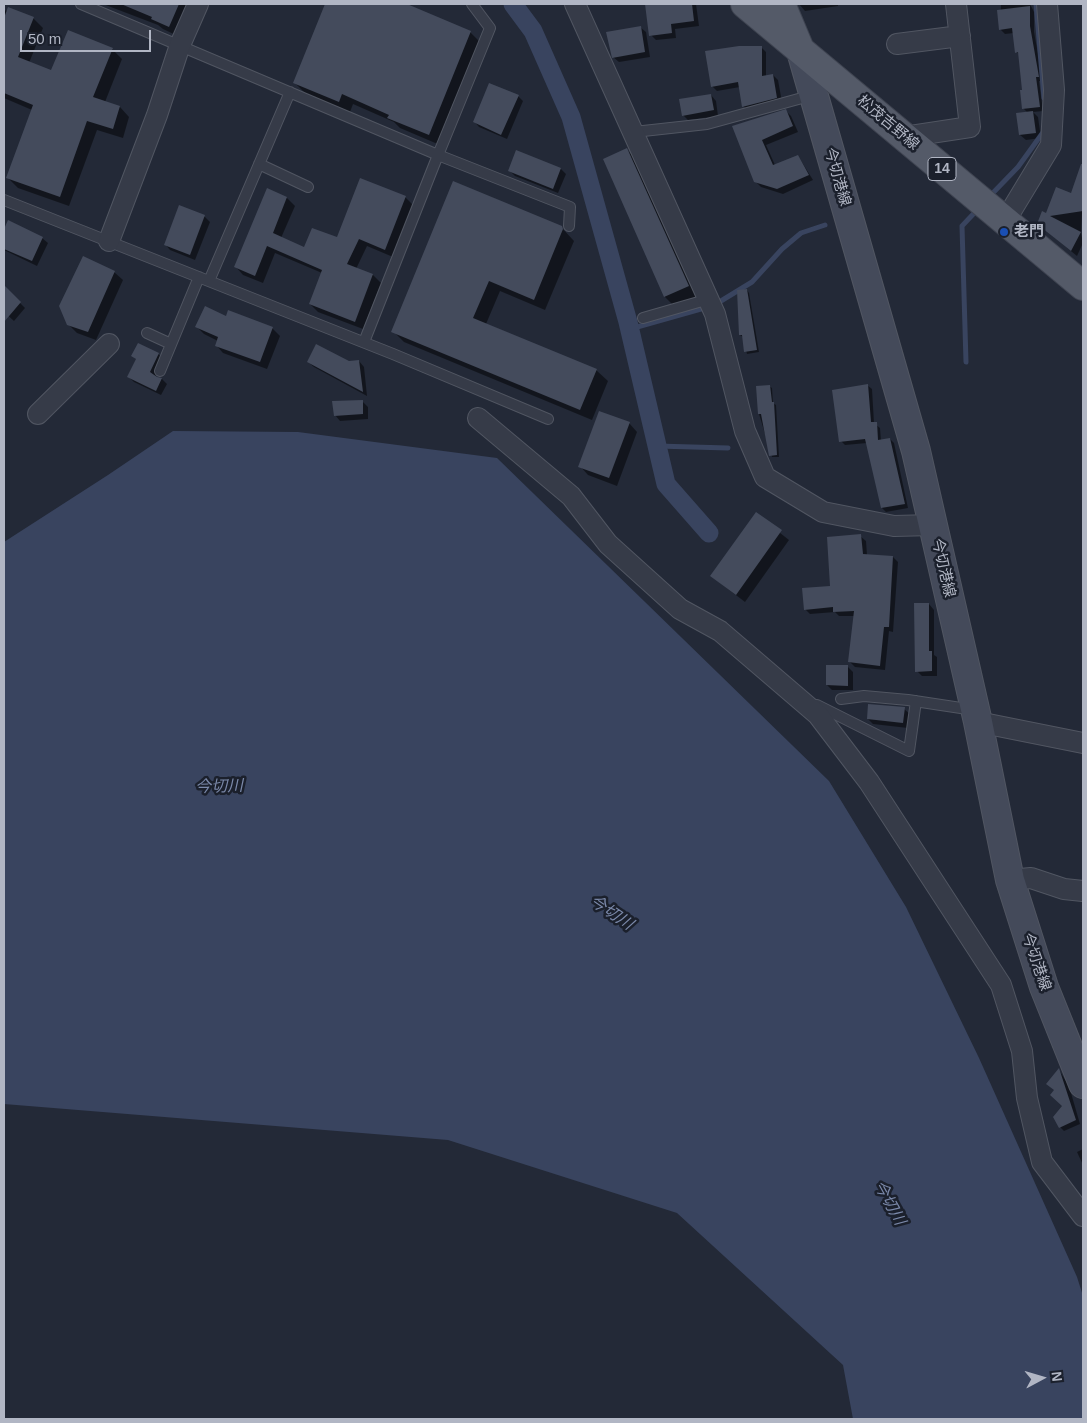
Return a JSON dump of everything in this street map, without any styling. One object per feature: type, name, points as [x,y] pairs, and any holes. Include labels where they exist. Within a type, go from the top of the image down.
[{"type":"main road","points":[[745,4],[801,51]]},
{"type":"main road","name":"松茂吉野線","points":[[781,4],[801,51],[1083,286]]},
{"type":"main road","name":"今切港線","points":[[801,51],[916,451],[977,716],[1010,880],[1044,987],[1081,1075]]},
{"type":"street","points":[[109,241],[157,115],[180,45],[198,4]]},
{"type":"street","points":[[574,4],[716,314],[745,431],[765,477],[823,512],[894,526],[933,525]]},
{"type":"street","points":[[904,137],[970,127],[956,4]]},
{"type":"street","points":[[1005,221],[1051,144],[1054,90],[1047,4]]},
{"type":"street","points":[[897,44],[960,36]]},
{"type":"street","points":[[38,414],[109,344]]},
{"type":"street","points":[[478,418],[571,496],[608,544],[680,609],[720,631],[818,715],[869,782],[1002,985],[1022,1051],[1027,1098],[1042,1162],[1083,1216]]},
{"type":"street","points":[[977,716],[1083,743]]},
{"type":"street","points":[[1010,880],[1031,878],[1064,889],[1083,890]]},
{"type":"lane","points":[[81,4],[438,155],[570,207],[569,226]]},
{"type":"lane","points":[[364,342],[490,28],[472,4]]},
{"type":"lane","points":[[209,281],[290,92]]},
{"type":"lane","points":[[634,132],[707,124],[814,95]]},
{"type":"lane","points":[[259,164],[308,187]]},
{"type":"lane","points":[[4,200],[364,342],[548,419]]},
{"type":"lane","points":[[160,371],[199,277]]},
{"type":"lane","points":[[644,318],[709,299]]},
{"type":"lane","points":[[148,333],[171,344]]},
{"type":"lane","points":[[795,695],[909,751]]},
{"type":"lane","points":[[841,699],[864,696],[916,701],[977,716]]},
{"type":"lane","points":[[910,762],[909,751],[916,701]]},
{"type":"water","name":"今切川","points":[[173,431],[298,432],[497,458],[829,781],[906,907],[979,1058],[1077,1277],[1083,1296],[1083,1419],[853,1419],[843,1365],[677,1213],[448,1140],[4,1104],[4,542]]},
{"type":"building","points":[[121,4],[179,4],[169,27],[151,19],[152,17]]},
{"type":"building","points":[[325,4],[407,4],[471,31],[429,135],[387,118],[389,115],[342,94],[339,102],[293,83]]},
{"type":"building","points":[[645,4],[692,4],[694,21],[671,24],[672,33],[649,36]]},
{"type":"building","points":[[1030,6],[1030,26],[1039,77],[1036,77],[1040,107],[1022,109],[1018,52],[1015,53],[1012,28],[999,30],[997,10]]},
{"type":"building","points":[[8,7],[34,17],[18,57],[51,70],[68,30],[113,48],[93,97],[120,106],[113,129],[87,121],[60,197],[6,178],[33,105],[4,93],[4,18]]},
{"type":"building","points":[[641,26],[645,52],[612,58],[606,32]]},
{"type":"building","points":[[739,46],[762,46],[762,76],[773,74],[777,98],[742,107],[738,82],[711,87],[705,51]]},
{"type":"building","points":[[489,83],[519,95],[501,135],[473,122]]},
{"type":"building","points":[[711,94],[714,110],[682,116],[679,99]]},
{"type":"building","points":[[786,109],[793,126],[762,140],[773,165],[798,155],[809,175],[777,189],[754,182],[732,126]]},
{"type":"building","points":[[1033,111],[1036,133],[1019,135],[1016,113]]},
{"type":"building","points":[[627,148],[689,286],[664,297],[603,159]]},
{"type":"building","points":[[516,150],[561,168],[553,189],[508,171]]},
{"type":"building","points":[[1081,164],[1083,164],[1083,211],[1050,216],[1081,232],[1071,251],[1037,224],[1042,211],[1046,213],[1056,187],[1071,193]]},
{"type":"building","points":[[360,178],[406,196],[385,250],[359,239],[347,264],[373,274],[355,322],[309,304],[322,270],[267,246],[255,276],[234,267],[267,188],[287,197],[273,233],[304,247],[312,228],[337,237]]},
{"type":"building","points":[[453,181],[562,226],[563,229],[534,300],[489,281],[473,318],[597,369],[580,410],[391,332]]},
{"type":"building","points":[[179,205],[205,215],[190,255],[164,245]]},
{"type":"building","points":[[8,220],[43,237],[32,261],[4,249],[4,229]]},
{"type":"building","points":[[83,256],[115,271],[88,332],[67,325],[59,306]]},
{"type":"building","points":[[4,285],[21,302],[4,322]]},
{"type":"building","points":[[747,289],[757,350],[744,352],[742,335],[739,335],[737,290]]},
{"type":"building","points":[[205,306],[226,316],[228,310],[273,327],[260,362],[215,346],[218,337],[195,327]]},
{"type":"building","points":[[138,343],[159,353],[150,372],[162,378],[156,391],[127,377],[136,359],[131,356]]},
{"type":"building","points":[[316,344],[349,361],[359,360],[363,392],[307,362]]},
{"type":"building","points":[[868,384],[871,422],[877,422],[878,440],[890,438],[905,504],[881,508],[865,439],[839,442],[832,390]]},
{"type":"building","points":[[770,385],[772,402],[774,402],[777,455],[769,456],[761,414],[758,414],[756,386]]},
{"type":"building","points":[[363,400],[363,414],[334,416],[332,401]]},
{"type":"building","points":[[599,411],[630,422],[609,478],[578,467]]},
{"type":"building","points":[[756,512],[782,530],[736,595],[710,576]]},
{"type":"building","points":[[861,534],[863,554],[893,556],[889,627],[884,627],[880,666],[848,662],[854,611],[833,612],[833,607],[804,610],[802,588],[830,586],[827,537]]},
{"type":"building","points":[[914,603],[929,603],[929,651],[932,651],[932,671],[915,672]]},
{"type":"building","points":[[826,665],[848,665],[848,686],[826,685]]},
{"type":"building","points":[[868,704],[905,707],[903,723],[867,719]]},
{"type":"building","points":[[1059,1068],[1076,1120],[1059,1128],[1053,1117],[1062,1106],[1050,1095],[1054,1090],[1046,1084]]},
{"type":"waterway","points":[[513,4],[533,31],[571,117],[628,322],[666,484],[709,533]]},
{"type":"waterway","points":[[1036,4],[1044,98]]},
{"type":"waterway","points":[[989,197],[1018,167],[1044,131]]},
{"type":"waterway","points":[[966,362],[962,226],[978,209]]},
{"type":"waterway","points":[[716,304],[752,282],[782,249],[801,233],[825,225]]},
{"type":"waterway","points":[[630,329],[708,307]]},
{"type":"waterway","points":[[657,446],[728,448]]},
{"type":"place","name":"老門","points":[[1004,232]]}]
